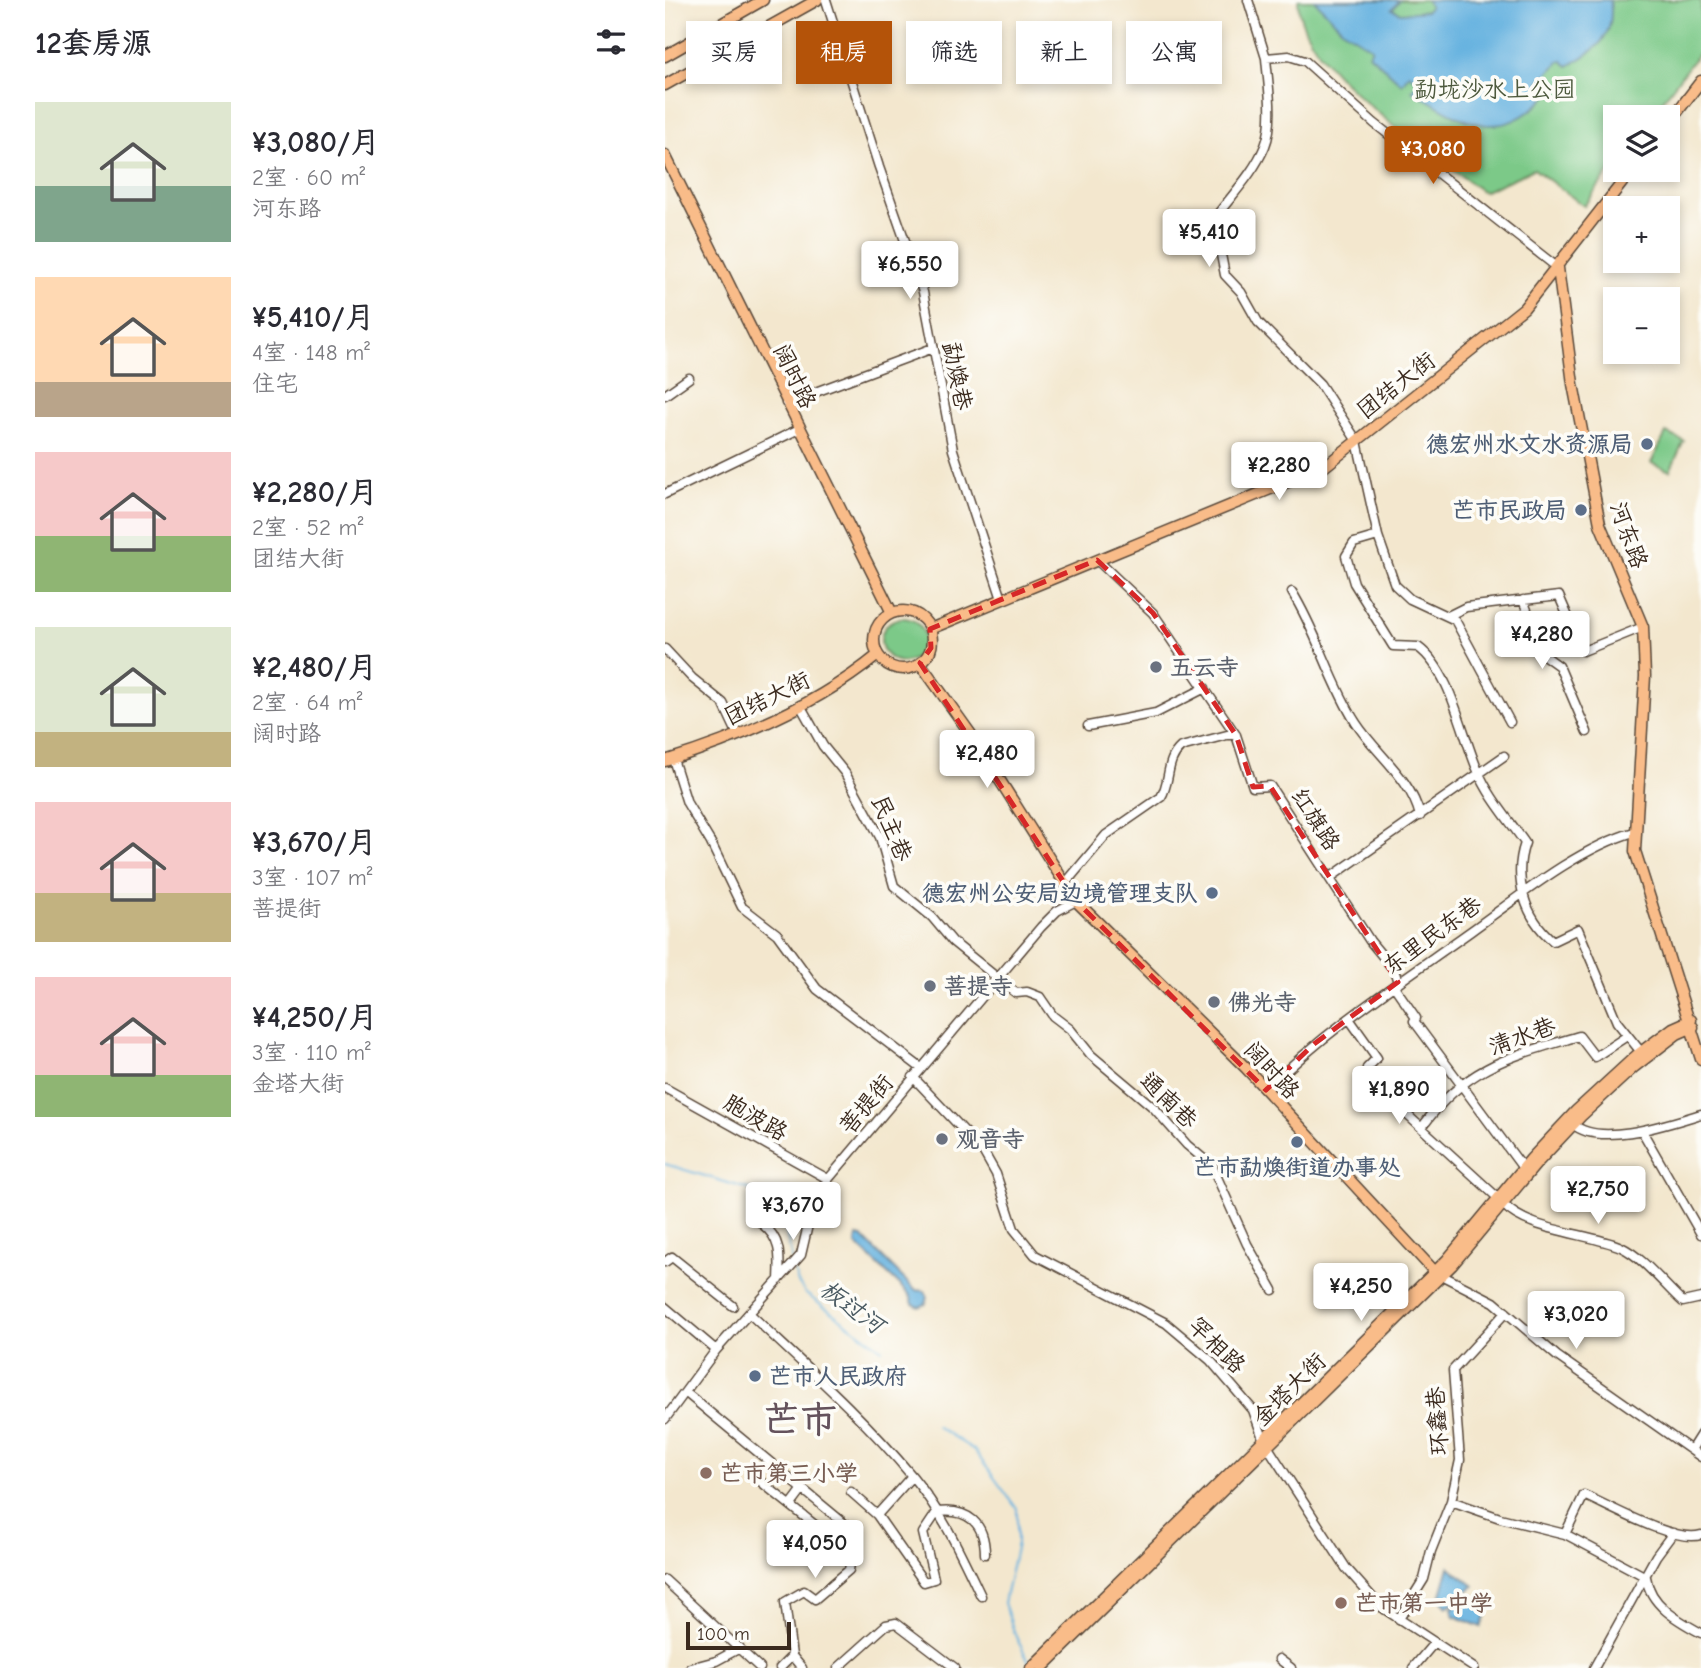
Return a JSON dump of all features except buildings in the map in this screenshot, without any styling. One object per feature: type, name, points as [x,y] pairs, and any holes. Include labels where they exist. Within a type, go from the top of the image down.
[{"type":"main road","points":[[665,56],[763,0]]},
{"type":"main road","points":[[665,85],[817,0]]},
{"type":"main road","points":[[1680,108],[1701,81]]},
{"type":"main road","name":"阔时路","points":[[665,155],[892,613]]},
{"type":"main road","name":"团结大街","points":[[930,629],[1324,467],[1524,308],[1623,182]]},
{"type":"main road","name":"河东路","points":[[1558,268],[1573,384],[1600,524],[1643,627],[1645,676],[1635,851],[1692,1023],[1701,1059]]},
{"type":"main road","points":[[910,612],[925,621],[930,629],[931,648],[920,663],[902,669],[893,667],[879,655],[874,636],[883,618],[892,613],[910,612]]},
{"type":"main road","name":"团结大街","points":[[669,760],[738,735],[800,705],[854,675],[879,655]]},
{"type":"main road","name":"阔时路","points":[[920,663],[969,733],[1076,901],[1266,1090],[1438,1274]]},
{"type":"main road","name":"金塔大街","points":[[1501,1201],[1523,1168],[1576,1111],[1641,1052],[1673,1028],[1692,1023]]},
{"type":"main road","name":"金塔大街","points":[[1031,1668],[1045,1661],[1438,1274],[1573,1124],[1634,1067],[1692,1023]]},
{"type":"street","name":"勐焕巷","points":[[826,0],[879,167],[923,292],[953,450],[1002,599]]},
{"type":"street","points":[[1248,0],[1266,58],[1269,111],[1266,144],[1253,168],[1214,219],[1226,275],[1241,292],[1258,322],[1320,384],[1357,440],[1378,536],[1395,585],[1410,599],[1455,620],[1510,722]]},
{"type":"street","points":[[1266,58],[1289,56],[1305,61],[1374,123],[1558,268]]},
{"type":"street","points":[[786,403],[933,348]]},
{"type":"street","points":[[665,395],[689,378]]},
{"type":"street","points":[[665,494],[799,429]]},
{"type":"street","points":[[1378,536],[1354,543],[1346,556],[1354,583],[1393,646],[1418,647],[1431,660],[1465,730],[1478,773],[1525,843],[1518,863],[1523,893],[1542,932],[1553,941],[1578,929],[1607,1001],[1627,1036],[1641,1052]]},
{"type":"street","name":"红旗路","points":[[1097,560],[1153,613],[1236,735],[1253,787],[1271,786],[1370,941],[1394,970],[1396,984]]},
{"type":"street","points":[[1293,592],[1307,616],[1331,679],[1357,724],[1394,768],[1417,804],[1420,816]]},
{"type":"street","points":[[1448,617],[1467,607],[1559,596],[1583,651],[1643,627]]},
{"type":"street","points":[[1523,600],[1545,656],[1559,666],[1587,732]]},
{"type":"street","points":[[665,649],[692,678],[723,703],[738,735]]},
{"type":"street","points":[[1088,726],[1156,713],[1205,688]]},
{"type":"street","name":"民主巷","points":[[800,705],[823,746],[845,773],[880,837],[894,886],[932,917],[953,942],[998,976]]},
{"type":"street","points":[[1064,885],[1106,835],[1161,797],[1166,788],[1173,756],[1181,747],[1236,735]]},
{"type":"street","points":[[1331,877],[1504,756]]},
{"type":"street","points":[[669,760],[687,803],[711,842],[742,907],[777,934],[817,989],[921,1068]]},
{"type":"street","name":"东里民东巷","points":[[1266,1090],[1314,1044],[1523,893],[1606,840],[1634,832]]},
{"type":"street","name":"菩提街","points":[[665,1419],[716,1350],[801,1255],[815,1195],[1041,927],[1057,911],[1076,901]]},
{"type":"street","name":"通南巷","points":[[998,976],[1016,993],[1027,992],[1040,997],[1053,1016],[1070,1029],[1091,1055],[1154,1108],[1187,1145],[1212,1166],[1247,1244],[1273,1290]]},
{"type":"street","points":[[1396,984],[1416,1018],[1414,1021],[1523,1168]]},
{"type":"street","points":[[1350,1020],[1377,1059],[1367,1068],[1403,1111],[1423,1126],[1508,1210],[1622,1247],[1683,1302],[1701,1298]]},
{"type":"street","name":"清水巷","points":[[1423,1126],[1460,1083],[1508,1057],[1579,1036],[1595,1057],[1627,1036]]},
{"type":"street","name":"罕相路","points":[[913,1077],[983,1151],[996,1174],[1014,1229],[1035,1255],[1166,1323],[1210,1360],[1253,1410],[1266,1444],[1346,1568],[1381,1607],[1474,1668]]},
{"type":"street","name":"胞波路","points":[[665,1088],[828,1180]]},
{"type":"street","points":[[1573,1124],[1580,1130],[1590,1132],[1642,1130],[1701,1114]]},
{"type":"street","points":[[1642,1130],[1701,1234]]},
{"type":"street","points":[[762,1224],[772,1231],[781,1252],[781,1277]]},
{"type":"street","points":[[665,1262],[671,1256],[733,1306]]},
{"type":"street","name":"阔时路","points":[[1438,1274],[1494,1302],[1557,1356],[1701,1457]]},
{"type":"street","points":[[665,1307],[716,1350]]},
{"type":"street","name":"环鑫巷","points":[[1399,1619],[1424,1579],[1431,1551],[1451,1501],[1460,1460],[1453,1370],[1506,1312]]},
{"type":"street","points":[[749,1313],[848,1408],[912,1476],[937,1512],[981,1596]]},
{"type":"street","points":[[685,1392],[857,1534]]},
{"type":"street","points":[[1691,1450],[1701,1434]]},
{"type":"street","points":[[877,1515],[912,1476]]},
{"type":"street","points":[[755,1477],[835,1541],[850,1564],[849,1570],[815,1599],[804,1591],[785,1602],[792,1656],[802,1668]]},
{"type":"street","points":[[791,1505],[803,1489]]},
{"type":"street","points":[[851,1492],[877,1515],[901,1552],[927,1583],[934,1579],[923,1534],[937,1512]]},
{"type":"street","points":[[1565,1534],[1584,1495],[1673,1533],[1689,1538],[1701,1535]]},
{"type":"street","points":[[1451,1501],[1500,1518],[1565,1534],[1646,1577]]},
{"type":"street","points":[[937,1512],[957,1512],[976,1523],[985,1534],[985,1554]]},
{"type":"street","points":[[1594,1668],[1673,1533]]},
{"type":"street","points":[[1646,1577],[1649,1594],[1677,1621],[1701,1633]]},
{"type":"street","points":[[665,1580],[760,1668]]},
{"type":"street","points":[[838,1668],[886,1625],[895,1623],[955,1668]]},
{"type":"street","points":[[1413,1668],[1434,1643]]},
{"type":"street","points":[[690,1668],[716,1661],[740,1648]]},
{"type":"street","points":[[780,1668],[792,1656]]},
{"type":"street","points":[[1279,1659],[1291,1668]]},
{"type":"highlighted area","points":[[1097,560],[1153,613],[1236,735],[1253,787],[1270,786],[1398,982],[1314,1044],[1266,1090],[1076,901],[920,663],[931,648],[930,629]]},
{"type":"green space","name":"勐垅沙水上公园","points":[[1298,0],[1701,0],[1701,50],[1659,105],[1603,105],[1603,180],[1584,206],[1534,169],[1483,192],[1371,107],[1319,53],[1304,26]]},
{"type":"green space","points":[[1666,433],[1684,441],[1670,471],[1651,463]]},
{"type":"green space","points":[[903,618],[919,624],[925,640],[919,656],[903,662],[887,656],[881,640],[887,624]]},
{"type":"water","points":[[1314,0],[1400,0],[1392,9],[1401,13],[1426,11],[1430,6],[1426,0],[1610,0],[1611,12],[1607,32],[1596,47],[1568,66],[1561,60],[1539,82],[1550,93],[1532,110],[1499,125],[1483,125],[1449,113],[1412,90],[1419,82],[1409,74],[1402,84],[1369,54],[1372,48],[1343,30]]},
{"type":"water","points":[[857,1236],[862,1237],[915,1290],[925,1291],[928,1297],[926,1304],[919,1307],[913,1304],[910,1295],[856,1244]]},
{"type":"water","points":[[1449,1567],[1474,1586],[1447,1607],[1440,1598]]},
{"type":"water","points":[[1470,1594],[1488,1610],[1481,1627],[1454,1616],[1452,1608]]},
{"type":"waterway","name":"板过河","points":[[665,1164],[758,1192],[774,1206],[783,1222],[792,1261]]},
{"type":"waterway","name":"板过河","points":[[794,1270],[798,1283],[806,1294],[882,1349]]},
{"type":"waterway","name":"板过河","points":[[936,1426],[974,1450],[1017,1509],[1017,1543],[1004,1603],[1016,1637],[1030,1664]]},
{"type":"place","name":"德宏州水文水资源局","points":[[1647,444]]},
{"type":"place","name":"芒市民政局","points":[[1581,510]]},
{"type":"place","name":"五云寺","points":[[1156,667]]},
{"type":"place","name":"德宏州公安局边境管理支队","points":[[1212,893]]},
{"type":"place","name":"菩提寺","points":[[930,986]]},
{"type":"place","name":"佛光寺","points":[[1214,1002]]},
{"type":"place","name":"观音寺","points":[[942,1139]]},
{"type":"place","name":"芒市勐焕街道办事处","points":[[1297,1142]]},
{"type":"place","name":"芒市人民政府","points":[[755,1376]]},
{"type":"place","name":"芒市第三小学","points":[[706,1473]]},
{"type":"place","name":"芒市第一中学","points":[[1341,1603]]},
{"type":"district","name":"芒市","points":[[800,1419]]}]
